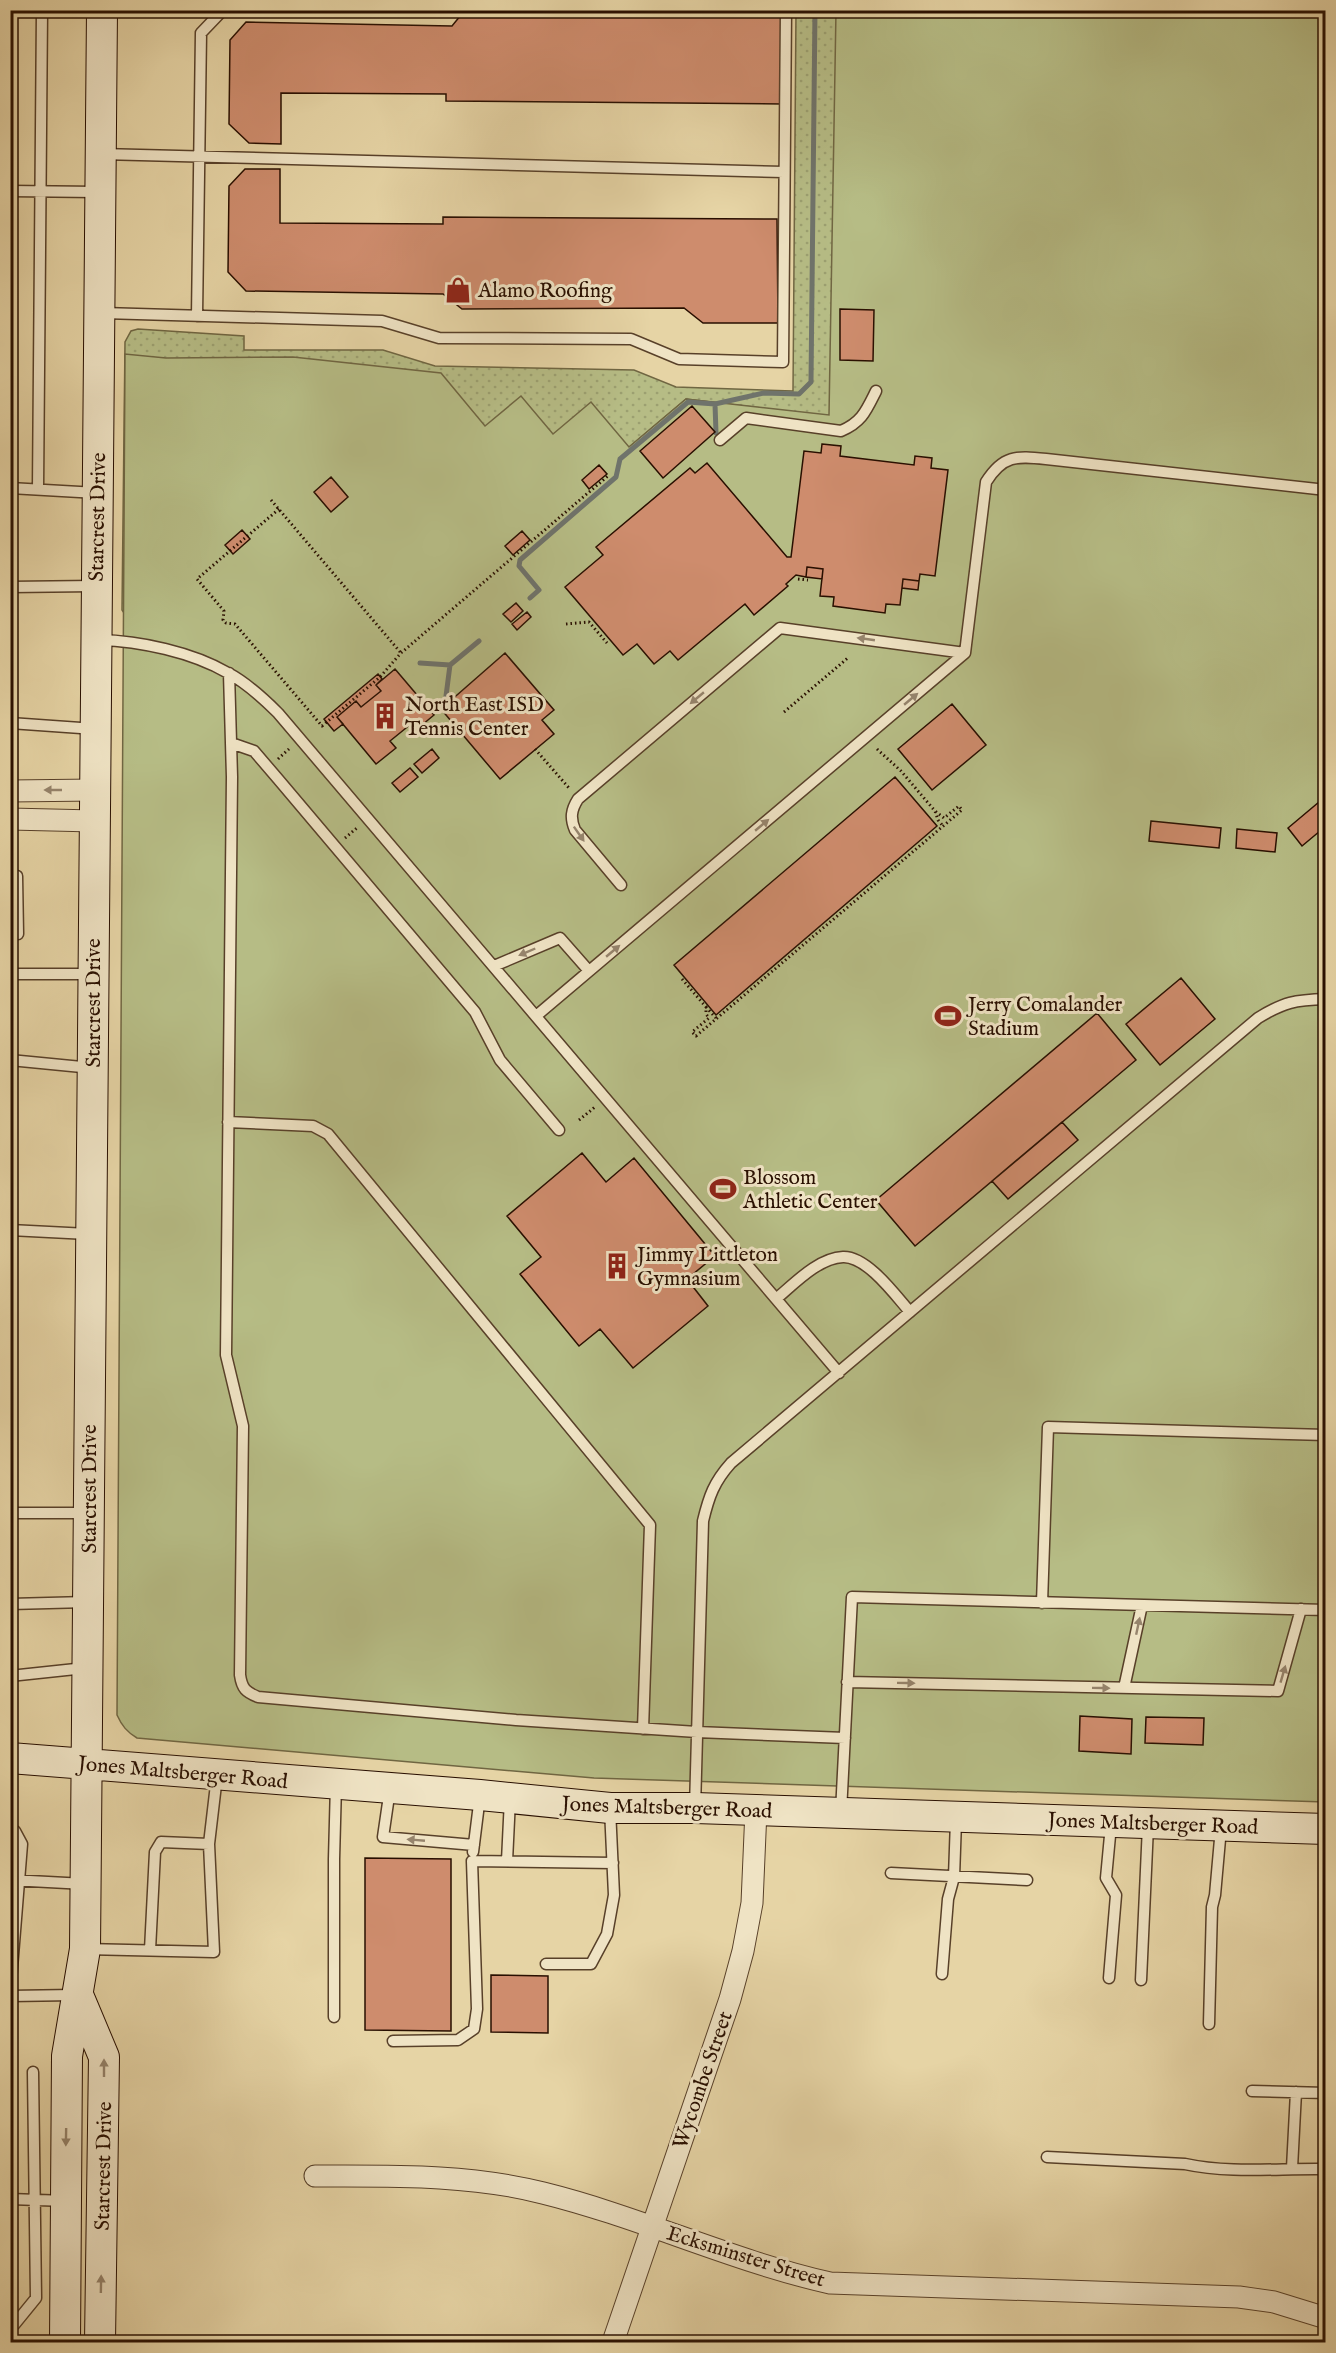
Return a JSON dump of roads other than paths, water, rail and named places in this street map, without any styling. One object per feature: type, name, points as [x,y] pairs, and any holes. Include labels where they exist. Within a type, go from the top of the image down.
[{"type":"main road","name":"Starcrest Drive","points":[[64,2343],[67,2056],[85,1949],[102,10]]},
{"type":"main road","name":"Jones Maltsberger Road","points":[[10,1758],[480,1795],[610,1808],[841,1812],[1326,1829]]},
{"type":"main road","name":"Starcrest Drive","points":[[78,1995],[104,2057],[100,2343]]},
{"type":"street","points":[[10,791],[95,790]]},
{"type":"street","points":[[10,819],[94,821]]},
{"type":"street","name":"Wycombe Street","points":[[613,2343],[730,1999],[743,1951],[752,1903],[756,1810]]},
{"type":"street","name":"Ecksminster Street","points":[[315,2176],[399,2176],[474,2181],[542,2193],[652,2226],[796,2276],[831,2283],[1239,2297],[1274,2302],[1326,2318]]},
{"type":"lane","points":[[38,489],[42,10]]},
{"type":"lane","points":[[198,316],[201,33],[223,10]]},
{"type":"lane","points":[[99,313],[382,321],[439,338],[631,339],[679,359],[783,362],[786,10]]},
{"type":"lane","points":[[101,154],[784,172]]},
{"type":"lane","points":[[10,191],[100,192]]},
{"type":"lane","points":[[720,440],[746,418],[841,431],[854,426],[863,417],[876,391]]},
{"type":"lane","points":[[536,1016],[965,653],[986,482],[995,469],[1008,459],[1023,457],[1046,459],[1326,490]]},
{"type":"lane","points":[[10,488],[98,494]]},
{"type":"lane","points":[[10,587],[97,586]]},
{"type":"lane","points":[[621,885],[575,830],[571,819],[573,807],[578,799],[780,628],[965,653]]},
{"type":"lane","points":[[97,640],[126,640],[202,660],[229,673],[279,713],[838,1372]]},
{"type":"lane","points":[[229,673],[231,743],[226,1355],[243,1426],[240,1675],[242,1686],[247,1692],[258,1697],[516,1720],[697,1732],[845,1738]]},
{"type":"lane","points":[[10,723],[96,729]]},
{"type":"lane","points":[[231,743],[254,751],[278,779],[475,1012],[500,1060],[559,1130]]},
{"type":"lane","points":[[10,876],[17,876],[18,934],[10,934]]},
{"type":"lane","points":[[494,966],[560,938],[589,971]]},
{"type":"lane","points":[[10,974],[93,974]]},
{"type":"lane","points":[[695,1808],[703,1521],[708,1499],[718,1478],[731,1463],[1258,1018],[1278,1006],[1295,1000],[1326,999]]},
{"type":"lane","points":[[10,1060],[92,1068]]},
{"type":"lane","points":[[228,1122],[313,1126],[328,1134],[650,1525],[643,1729]]},
{"type":"lane","points":[[10,1230],[91,1234]]},
{"type":"lane","points":[[776,1299],[815,1269],[843,1257],[853,1259],[879,1276],[910,1312]]},
{"type":"lane","points":[[1041,1603],[1048,1427],[1326,1435]]},
{"type":"lane","points":[[10,1513],[88,1513]]},
{"type":"lane","points":[[841,1812],[852,1598],[1326,1610]]},
{"type":"lane","points":[[10,1604],[88,1602]]},
{"type":"lane","points":[[1124,1688],[1142,1605]]},
{"type":"lane","points":[[848,1682],[1278,1691],[1301,1610]]},
{"type":"lane","points":[[10,1676],[87,1668]]},
{"type":"lane","points":[[85,1949],[214,1952],[209,1844],[217,1774]]},
{"type":"lane","points":[[334,2016],[336,1784]]},
{"type":"lane","points":[[390,1788],[383,1837],[474,1845]]},
{"type":"lane","points":[[393,2041],[458,2040],[474,2029],[477,2009],[472,1861],[480,1795]]},
{"type":"lane","points":[[507,1861],[510,1798]]},
{"type":"lane","points":[[546,1964],[591,1964],[607,1934],[614,1895],[610,1808]]},
{"type":"lane","points":[[942,1974],[948,1899],[954,1877],[957,1816]]},
{"type":"lane","points":[[1109,1978],[1116,1895],[1106,1878],[1111,1822]]},
{"type":"lane","points":[[1141,1980],[1148,1823]]},
{"type":"lane","points":[[1209,2024],[1212,1907],[1221,1825]]},
{"type":"lane","points":[[10,1829],[15,1831],[22,1844],[14,1880],[10,1995],[78,1995]]},
{"type":"lane","points":[[150,1950],[155,1852],[161,1842],[209,1844]]},
{"type":"lane","points":[[472,1861],[613,1863]]},
{"type":"lane","points":[[891,1873],[1027,1880]]},
{"type":"lane","points":[[14,1880],[86,1884]]},
{"type":"lane","points":[[10,2325],[14,2325],[36,2298],[33,2072]]},
{"type":"lane","points":[[1252,2091],[1326,2093]]},
{"type":"lane","points":[[1292,2168],[1296,2092]]},
{"type":"lane","points":[[1047,2157],[1185,2164],[1231,2170],[1326,2169]]},
{"type":"lane","points":[[10,2199],[66,2201]]},
{"type":"waterway","points":[[530,598],[539,590],[519,566],[520,560],[616,477],[620,459],[688,402],[715,404],[764,393],[799,394],[811,382],[815,10]]},
{"type":"waterway","points":[[715,404],[716,433]]},
{"type":"waterway","points":[[446,696],[450,665],[479,641]]},
{"type":"waterway","points":[[420,663],[450,665]]},
{"type":"place","name":"Alamo Roofing","points":[[458,290]]},
{"type":"place","name":"North East ISD Tennis Center","points":[[385,716]]},
{"type":"place","name":"Jerry Comalander Stadium","points":[[948,1016]]},
{"type":"place","name":"Blossom Athletic Center","points":[[723,1189]]},
{"type":"place","name":"Jimmy Littleton Gymnasium","points":[[617,1266]]}]
